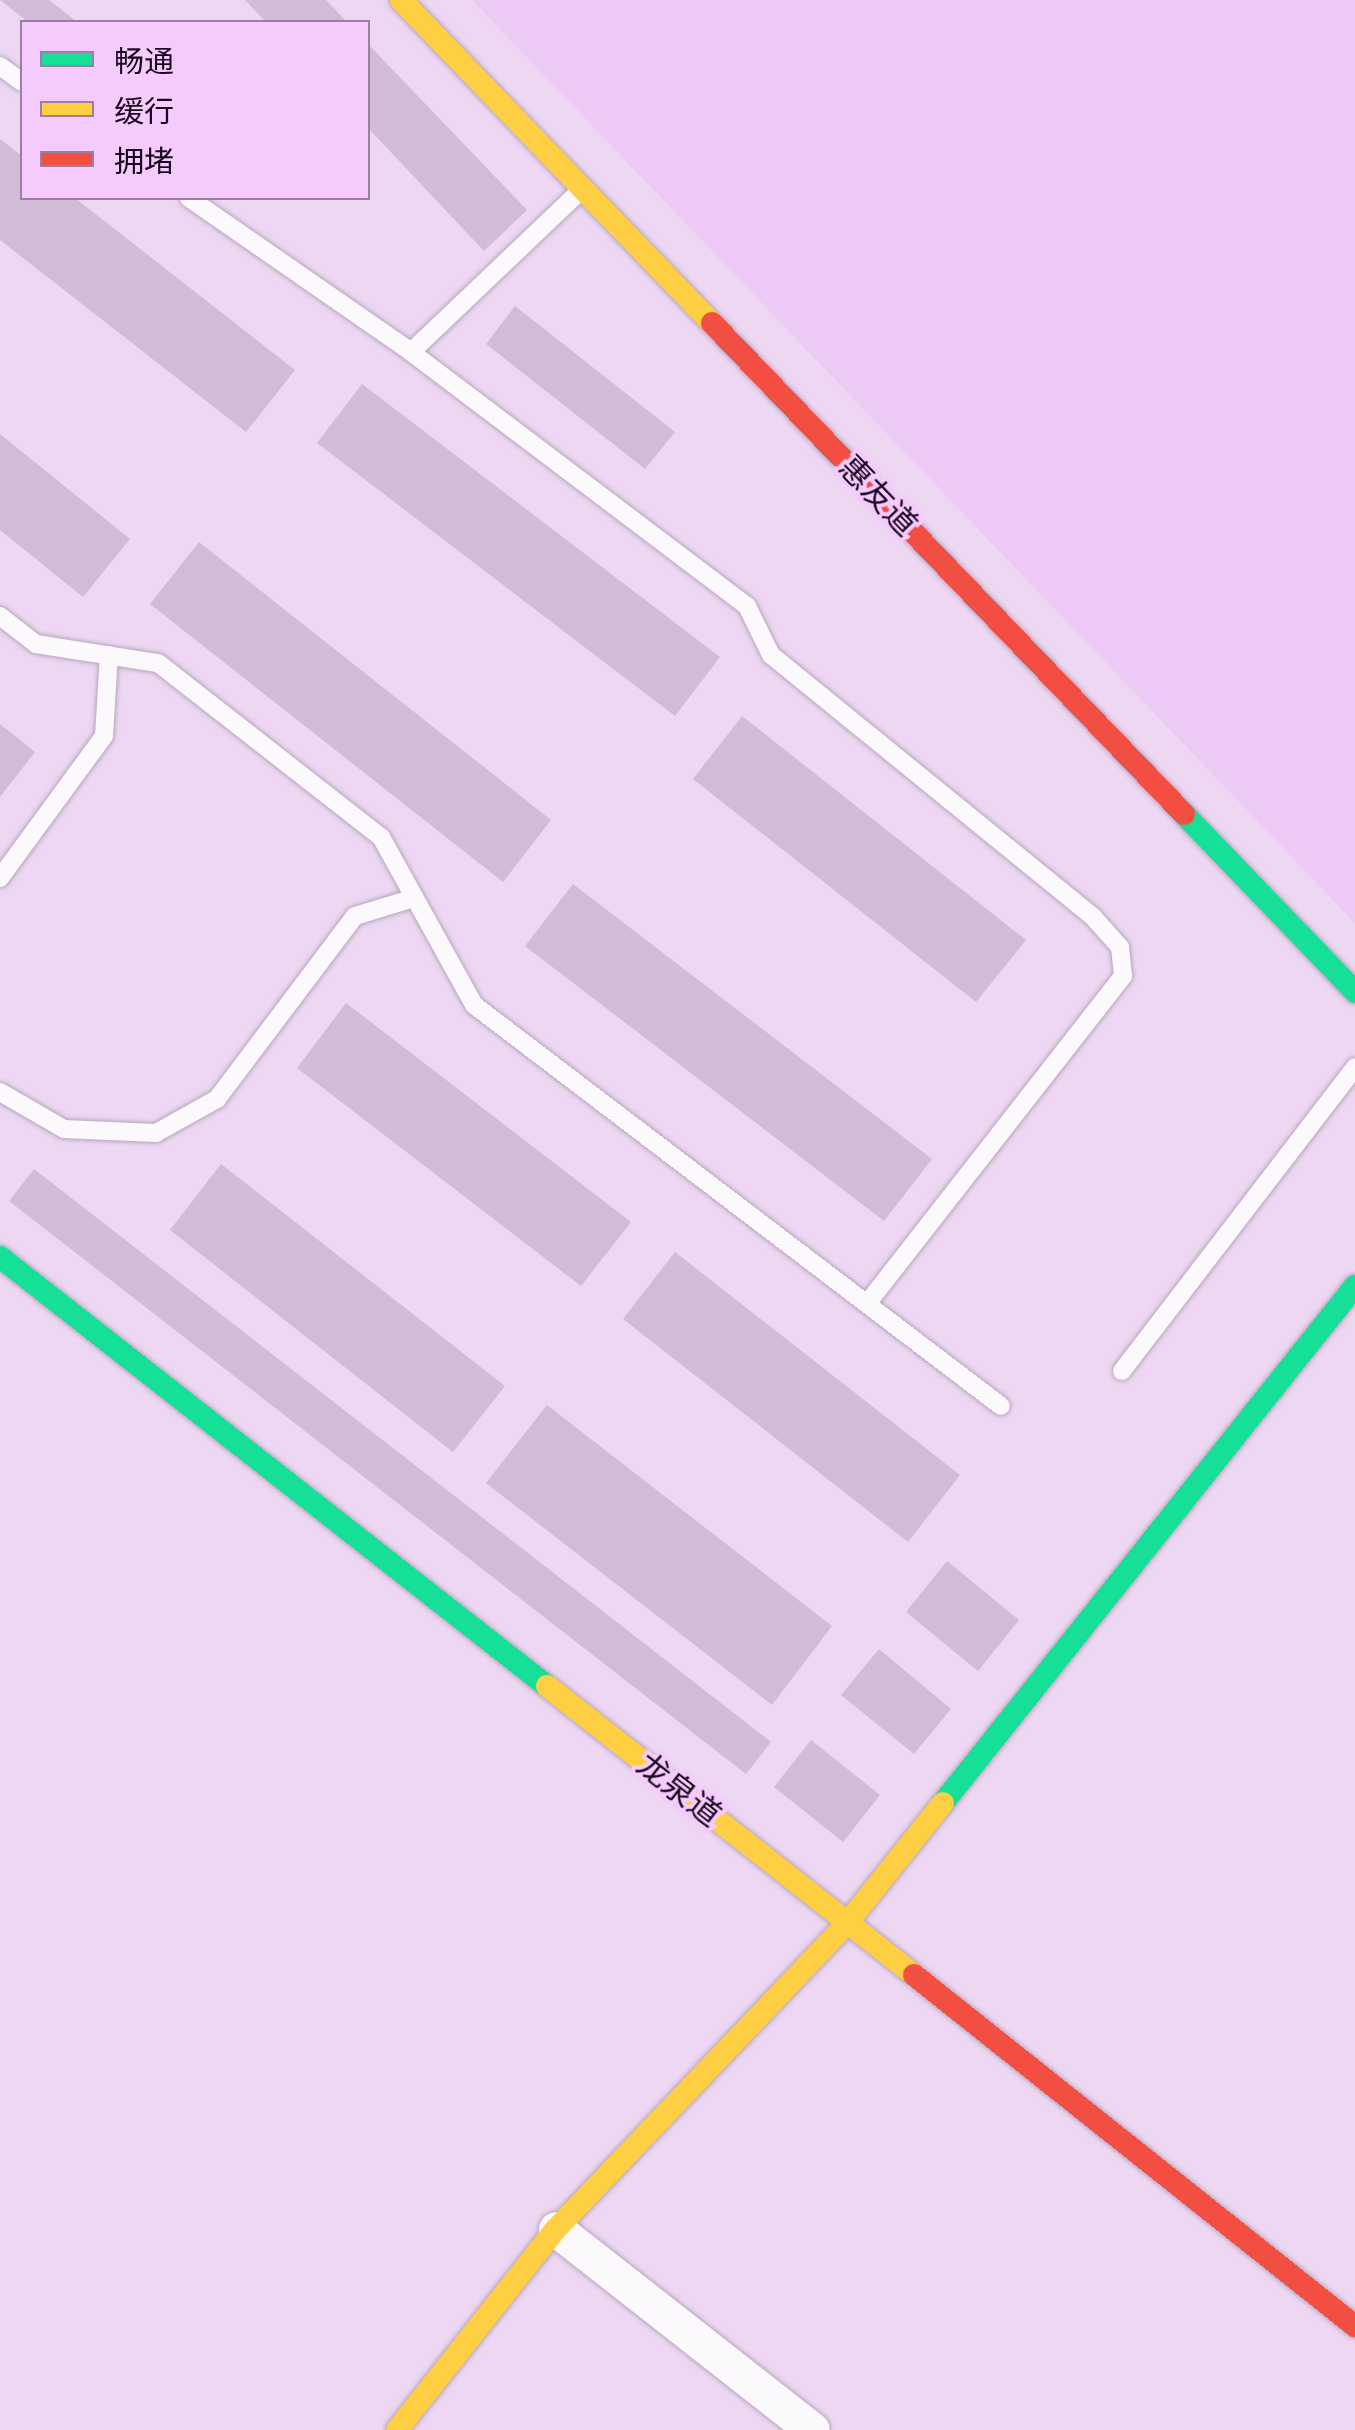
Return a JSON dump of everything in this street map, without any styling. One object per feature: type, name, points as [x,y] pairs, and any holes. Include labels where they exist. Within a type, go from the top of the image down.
[{"type":"street","name":"惠友道","points":[[400,0],[1355,992]]},
{"type":"street","name":"龙泉道","points":[[0,1257],[848,1922],[1355,2326]]},
{"type":"street","points":[[398,2430],[556,2230],[848,1922],[1355,1286]]},
{"type":"street","points":[[556,2230],[812,2430]]},
{"type":"lane","points":[[411,352],[582,188]]},
{"type":"lane","points":[[192,200],[411,352],[747,606],[771,655],[1093,917],[1120,947],[1123,976],[867,1304]]},
{"type":"lane","points":[[0,616],[36,644],[158,662],[381,838],[474,1005],[1001,1406]]},
{"type":"lane","points":[[0,878],[104,736],[109,655]]},
{"type":"lane","points":[[0,1092],[64,1129],[156,1133],[217,1099],[356,916],[414,898]]},
{"type":"lane","points":[[1122,1371],[1355,1067]]},
{"type":"shaded area","points":[[472,0],[1355,0],[1355,923]]},
{"type":"building","points":[[0,0],[49,0],[74,20],[25,20]]},
{"type":"building","points":[[245,0],[326,0],[345,20],[264,20]]},
{"type":"building","points":[[370,46],[527,210],[484,251],[370,130]]},
{"type":"building","points":[[0,139],[20,154],[20,200],[78,200],[295,370],[246,432],[0,240]]},
{"type":"building","points":[[515,306],[675,432],[645,469],[486,344]]},
{"type":"building","points":[[362,384],[720,657],[675,716],[317,443]]},
{"type":"building","points":[[0,434],[130,539],[83,597],[0,530]]},
{"type":"building","points":[[199,542],[551,820],[503,882],[150,604]]},
{"type":"building","points":[[742,716],[1026,940],[976,1002],[693,779]]},
{"type":"building","points":[[0,724],[35,752],[0,797]]},
{"type":"building","points":[[573,884],[932,1159],[884,1221],[525,946]]},
{"type":"building","points":[[346,1003],[631,1222],[581,1286],[297,1068]]},
{"type":"building","points":[[221,1164],[505,1386],[453,1452],[170,1230]]},
{"type":"building","points":[[34,1169],[771,1742],[746,1774],[9,1201]]},
{"type":"building","points":[[675,1252],[960,1475],[908,1542],[623,1319]]},
{"type":"building","points":[[547,1405],[832,1626],[772,1705],[486,1483]]},
{"type":"building","points":[[947,1561],[1019,1620],[978,1671],[906,1612]]},
{"type":"building","points":[[879,1649],[951,1709],[914,1754],[841,1695]]},
{"type":"building","points":[[811,1740],[880,1795],[843,1842],[774,1787]]},
{"type":"traffic: fast","points":[[1184,814],[1355,992]]},
{"type":"traffic: fast","points":[[0,1257],[547,1686]]},
{"type":"traffic: fast","points":[[943,1803],[1355,1286]]},
{"type":"traffic: slow","points":[[401,0],[712,323]]},
{"type":"traffic: slow","points":[[547,1686],[914,1975]]},
{"type":"traffic: slow","points":[[397,2430],[556,2229],[848,1922],[943,1803]]},
{"type":"traffic: jam","points":[[712,323],[1184,814]]},
{"type":"traffic: jam","points":[[914,1975],[1355,2326]]}]
